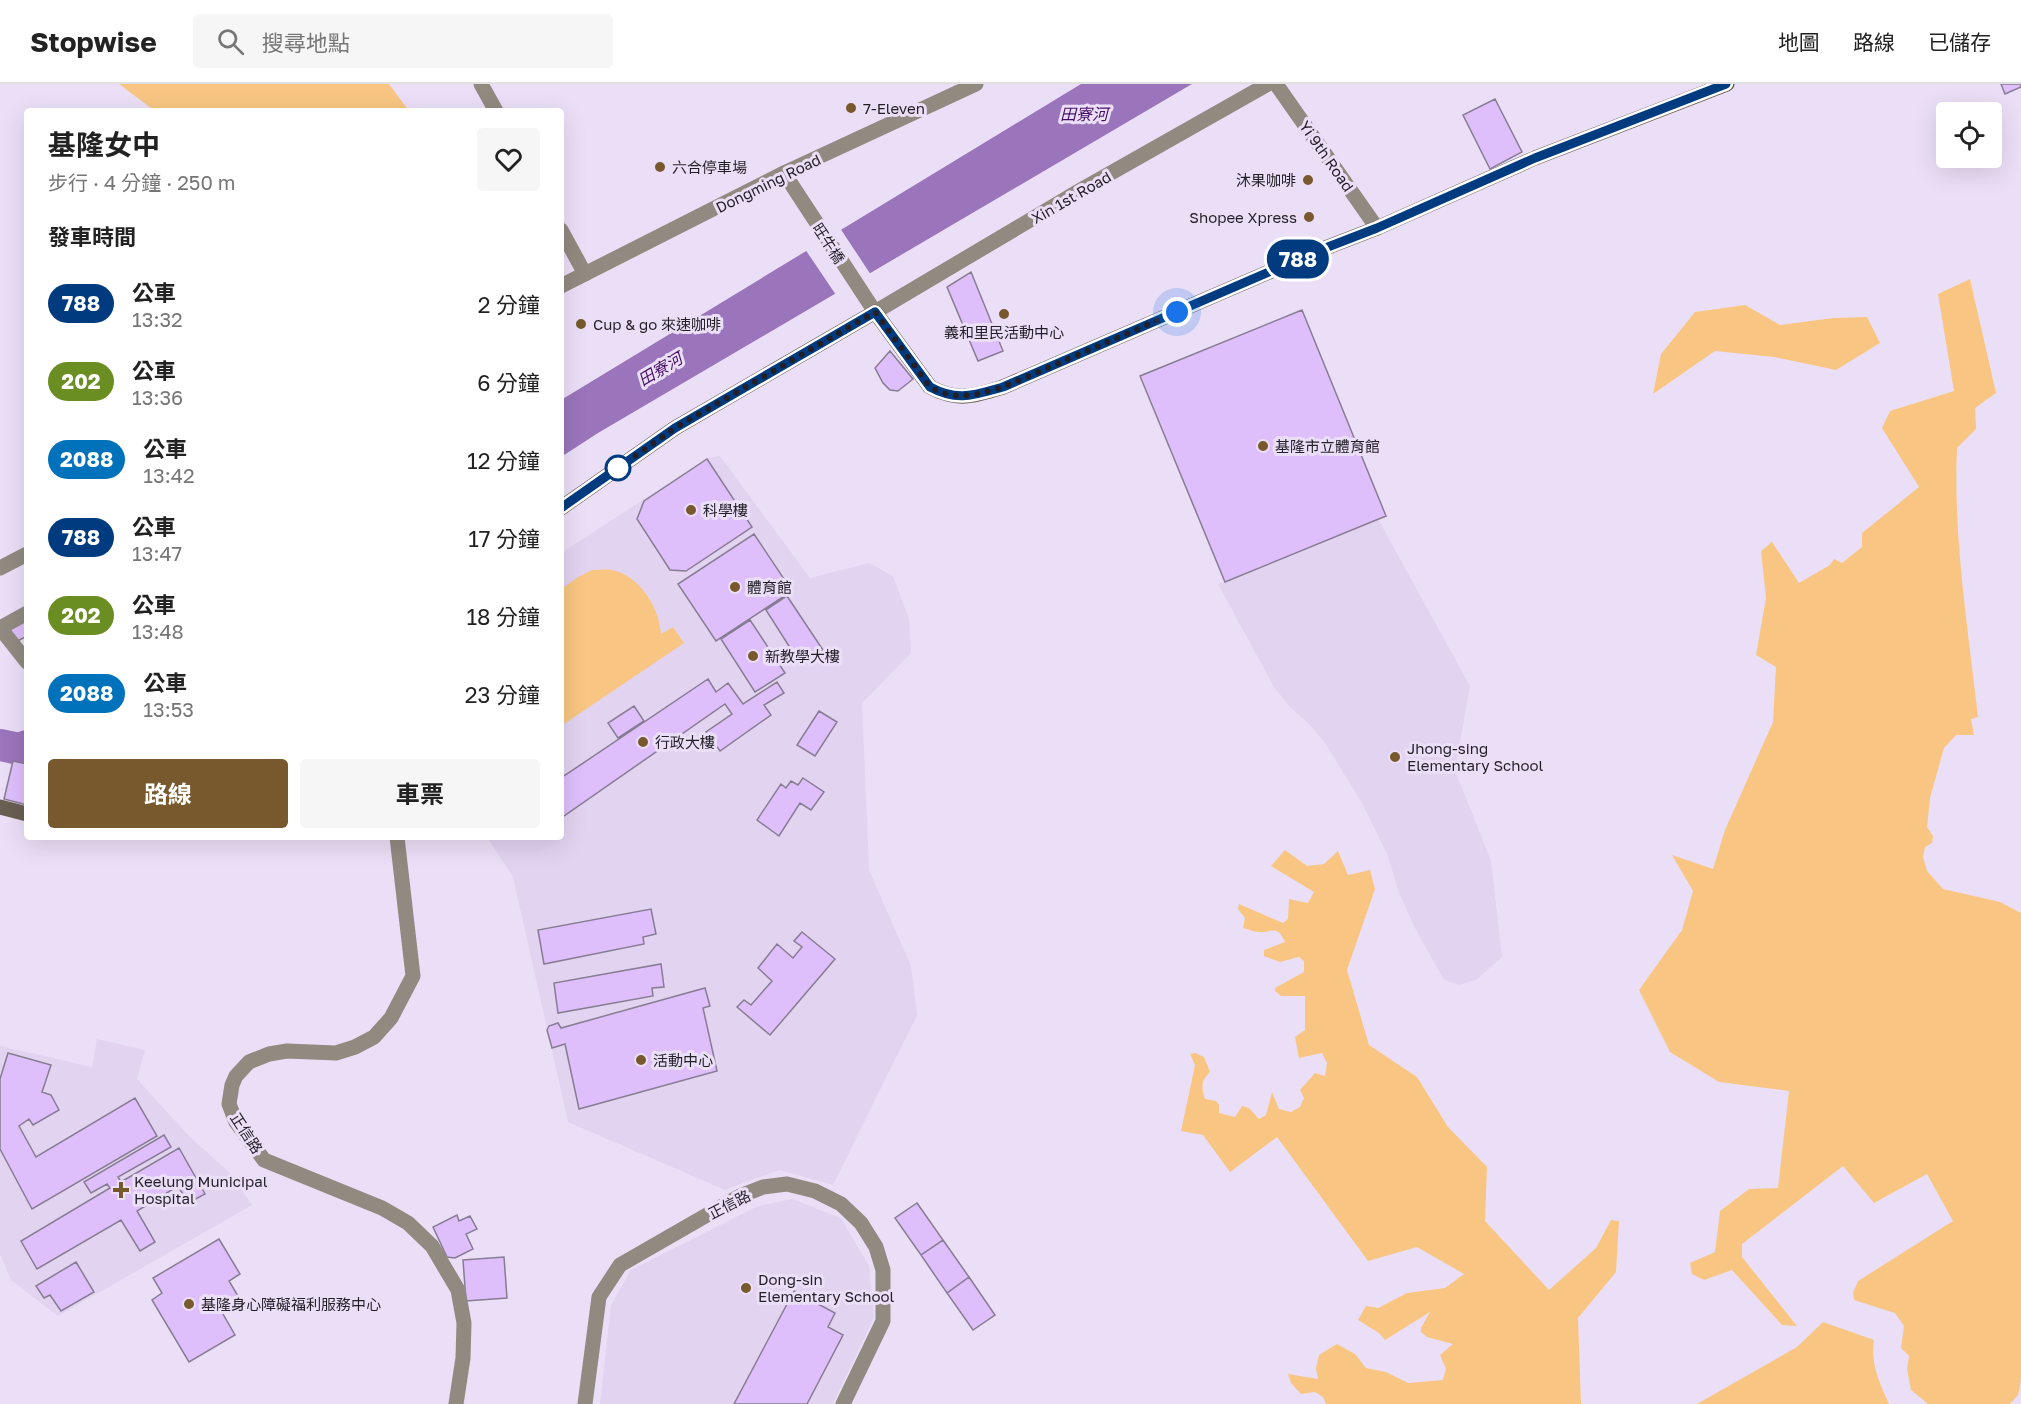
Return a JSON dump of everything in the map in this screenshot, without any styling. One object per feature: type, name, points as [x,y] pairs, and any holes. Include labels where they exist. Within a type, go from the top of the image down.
[{"type":"main road","points":[[564,506],[675,428],[875,312],[930,387],[944,394],[974,395],[1003,387],[1315,252],[1377,228],[1535,158],[1727,84]]},
{"type":"main road","points":[[0,807],[24,812]]},
{"type":"street","points":[[481,84],[494,108]]},
{"type":"street","name":"Dongming Road","points":[[564,284],[784,173],[976,84]]},
{"type":"street","name":"Xin 1st Road","points":[[875,312],[1079,191],[1268,84]]},
{"type":"street","name":"Yi 9th Road","points":[[1276,84],[1377,228]]},
{"type":"street","name":"旺牛橋","points":[[784,173],[875,312]]},
{"type":"street","points":[[564,236],[585,274]]},
{"type":"street","points":[[0,568],[24,556]]},
{"type":"street","points":[[24,615],[0,628],[24,658]]},
{"type":"street","name":"正信路","points":[[397,840],[413,976],[391,1018],[374,1037],[355,1047],[336,1053],[287,1051],[268,1054],[249,1062],[236,1076],[229,1104],[236,1122],[264,1160],[382,1208],[408,1223],[432,1246],[458,1290],[464,1323],[463,1358],[456,1404]]},
{"type":"street","name":"正信路","points":[[585,1404],[599,1297],[620,1264],[740,1196],[763,1187],[788,1184],[815,1191],[841,1204],[861,1222],[876,1246],[883,1270],[883,1321],[843,1404]]},
{"type":"shaded area","points":[[119,84],[389,84],[407,108],[151,108]]},
{"type":"shaded area","points":[[1970,279],[1996,393],[1975,408],[1976,429],[1957,448],[1959,549],[1978,717],[1971,719],[1974,735],[1956,735],[1944,748],[1930,798],[1927,827],[1933,836],[1932,843],[1925,847],[1923,857],[1927,871],[1943,889],[2000,902],[2021,913],[2021,1380],[2018,1395],[2010,1404],[1928,1404],[1911,1390],[1907,1369],[1909,1356],[1901,1348],[1904,1326],[1895,1313],[1854,1300],[1853,1293],[1858,1281],[1953,1221],[1927,1174],[1874,1203],[1843,1166],[1742,1244],[1742,1257],[1797,1326],[1782,1325],[1732,1270],[1704,1280],[1692,1274],[1690,1263],[1715,1252],[1720,1211],[1749,1189],[1778,1188],[1789,1091],[1719,1082],[1670,1052],[1639,990],[1682,930],[1693,891],[1672,855],[1713,869],[1725,830],[1773,722],[1776,667],[1756,655],[1766,598],[1761,551],[1772,542],[1799,583],[1830,565],[1834,559],[1842,563],[1862,547],[1862,533],[1919,487],[1882,428],[1890,411],[1954,391],[1938,294]]},
{"type":"shaded area","points":[[1745,305],[1780,325],[1833,318],[1867,317],[1880,343],[1836,370],[1774,357],[1715,351],[1653,394],[1661,354],[1695,312]]},
{"type":"shaded area","points":[[720,456],[810,578],[869,563],[893,576],[909,619],[911,653],[862,703],[869,870],[911,966],[917,1015],[833,1185],[779,1170],[725,1190],[568,1122],[513,877],[489,840],[564,840],[564,551],[707,458]]},
{"type":"shaded area","name":"Jhong-sing Elementary School","points":[[1378,519],[1470,686],[1455,770],[1491,861],[1502,957],[1476,980],[1459,985],[1444,980],[1416,930],[1399,893],[1388,856],[1362,803],[1325,743],[1274,687],[1218,584]]},
{"type":"shaded area","points":[[592,570],[612,570],[622,573],[639,586],[652,603],[661,634],[673,627],[684,643],[564,724],[564,587]]},
{"type":"shaded area","points":[[1285,850],[1307,866],[1324,864],[1338,851],[1348,875],[1370,870],[1375,889],[1347,970],[1369,1045],[1417,1077],[1448,1127],[1487,1167],[1485,1221],[1549,1290],[1596,1248],[1611,1220],[1619,1221],[1616,1272],[1578,1318],[1581,1404],[1326,1404],[1323,1397],[1315,1392],[1301,1394],[1291,1383],[1288,1374],[1318,1379],[1316,1368],[1319,1355],[1337,1344],[1355,1354],[1366,1368],[1386,1372],[1408,1383],[1443,1380],[1446,1369],[1440,1355],[1453,1344],[1427,1337],[1421,1332],[1430,1312],[1385,1340],[1379,1333],[1358,1320],[1366,1306],[1378,1308],[1407,1293],[1445,1288],[1464,1274],[1417,1247],[1368,1261],[1277,1137],[1230,1172],[1203,1135],[1181,1131],[1195,1065],[1190,1054],[1195,1053],[1204,1057],[1210,1072],[1203,1084],[1205,1099],[1216,1101],[1219,1105],[1219,1113],[1235,1117],[1242,1106],[1249,1108],[1259,1119],[1266,1115],[1272,1092],[1279,1109],[1291,1112],[1300,1107],[1304,1098],[1300,1090],[1315,1073],[1325,1076],[1327,1063],[1322,1053],[1299,1058],[1295,1037],[1305,1030],[1305,996],[1281,996],[1275,991],[1275,988],[1304,972],[1304,961],[1299,957],[1280,962],[1264,956],[1264,950],[1285,942],[1282,936],[1277,931],[1257,932],[1243,928],[1245,918],[1238,909],[1239,904],[1283,923],[1288,919],[1289,899],[1308,903],[1314,892],[1271,866]]},
{"type":"shaded area","name":"Keelung Municipal Hospital","points":[[97,1039],[145,1050],[137,1079],[189,1136],[231,1174],[252,1205],[58,1316],[11,1280],[0,1254],[0,1046],[92,1067]]},
{"type":"shaded area","name":"Dong-sin Elementary School","points":[[792,1199],[841,1218],[869,1266],[874,1317],[833,1404],[600,1404],[611,1305],[631,1270],[758,1206]]},
{"type":"shaded area","points":[[1823,1322],[1874,1340],[1873,1357],[1879,1381],[1889,1404],[1697,1404],[1797,1347]]},
{"type":"water","name":"田寮河","points":[[1081,84],[1192,84],[564,455],[564,398]]},
{"type":"pier","points":[[840,228],[871,275],[836,295],[805,249]]},
{"type":"building","points":[[2001,84],[2021,84],[2021,87],[2005,94]]},
{"type":"building","points":[[1495,99],[1522,152],[1490,169],[1463,115]]},
{"type":"building","points":[[971,272],[1003,351],[978,361],[947,287]]},
{"type":"building","name":"基隆市立體育館","points":[[1302,310],[1386,516],[1225,582],[1140,376]]},
{"type":"building","points":[[890,351],[913,379],[898,391],[890,390],[883,383],[875,368]]},
{"type":"building","name":"科學樓","points":[[707,459],[752,527],[686,571],[670,570],[637,519],[644,501]]},
{"type":"building","name":"體育館","points":[[754,534],[792,591],[716,641],[678,584]]},
{"type":"building","points":[[787,596],[823,650],[801,665],[766,610]]},
{"type":"building","points":[[24,614],[24,638],[14,643],[5,624]]},
{"type":"building","name":"新教學大樓","points":[[750,620],[785,673],[755,692],[721,639]]},
{"type":"building","name":"行政大樓","points":[[708,679],[716,692],[728,683],[743,704],[777,682],[784,693],[764,705],[771,715],[720,751],[706,732],[732,714],[725,704],[564,816],[564,776]]},
{"type":"building","points":[[634,706],[644,721],[618,738],[608,723]]},
{"type":"building","points":[[819,711],[837,722],[815,756],[797,745]]},
{"type":"building","points":[[13,761],[24,763],[24,804],[4,799]]},
{"type":"building","points":[[803,778],[824,792],[811,810],[800,803],[779,836],[757,820],[781,784],[786,788],[791,781],[798,785]]},
{"type":"building","points":[[651,909],[656,934],[643,937],[644,944],[544,964],[538,930]]},
{"type":"building","points":[[802,932],[835,959],[770,1035],[737,1007],[744,1000],[751,1005],[772,981],[758,968],[777,944],[793,958],[802,947],[794,941]]},
{"type":"building","points":[[661,964],[664,987],[652,988],[653,996],[558,1013],[554,983]]},
{"type":"building","name":"活動中心","points":[[705,988],[710,1006],[703,1008],[717,1071],[579,1109],[565,1044],[552,1048],[547,1030],[549,1026],[558,1023],[561,1028]]},
{"type":"building","points":[[8,1053],[51,1065],[42,1092],[51,1095],[59,1110],[33,1125],[29,1119],[19,1126],[36,1157],[135,1098],[157,1136],[32,1209],[0,1149],[0,1079]]},
{"type":"building","points":[[164,1135],[171,1147],[118,1177],[121,1182],[179,1148],[205,1194],[188,1203],[178,1186],[137,1211],[155,1242],[140,1251],[121,1220],[37,1269],[21,1241],[110,1188],[107,1184],[91,1193],[84,1182]]},
{"type":"building","points":[[917,1203],[943,1240],[921,1255],[895,1218]]},
{"type":"building","points":[[457,1215],[459,1221],[470,1216],[477,1229],[466,1234],[473,1249],[455,1258],[447,1257],[433,1227]]},
{"type":"building","name":"基隆身心障礙福利服務中心","points":[[219,1239],[240,1274],[229,1281],[238,1296],[219,1307],[235,1335],[189,1362],[152,1300],[162,1293],[153,1278]]},
{"type":"building","points":[[943,1240],[969,1277],[947,1293],[921,1255]]},
{"type":"building","points":[[504,1257],[507,1298],[466,1301],[463,1260]]},
{"type":"building","points":[[76,1262],[94,1292],[61,1311],[50,1295],[44,1298],[36,1286]]},
{"type":"building","points":[[969,1277],[995,1315],[973,1330],[947,1293]]},
{"type":"building","points":[[794,1291],[835,1313],[828,1327],[843,1335],[807,1404],[734,1404]]},
{"type":"waterway","name":"田寮河","points":[[0,745],[19,749],[24,747]]},
{"type":"bus line","name":"788","points":[[564,506],[675,428],[875,312],[930,387],[944,394],[958,397],[989,391],[1003,387],[1315,252],[1377,228],[1535,158],[1726,84]]},
{"type":"place","name":"7-Eleven","points":[[851,108]]},
{"type":"place","name":"六合停車場","points":[[660,167]]},
{"type":"place","name":"沐果咖啡","points":[[1308,180]]},
{"type":"place","name":"Shopee Xpress","points":[[1309,217]]},
{"type":"place","name":"義和里民活動中心","points":[[1004,314]]},
{"type":"place","name":"Cup & go 來速咖啡","points":[[581,324]]},
{"type":"place","name":"基隆市立體育館","points":[[1263,446]]},
{"type":"place","name":"科學樓","points":[[691,510]]},
{"type":"place","name":"體育館","points":[[735,587]]},
{"type":"place","name":"新教學大樓","points":[[753,656]]},
{"type":"place","name":"行政大樓","points":[[643,742]]},
{"type":"place","name":"Jhong-sing Elementary School","points":[[1395,757]]},
{"type":"place","name":"活動中心","points":[[641,1060]]},
{"type":"place","name":"Keelung Municipal Hospital","points":[[121,1190]]},
{"type":"place","name":"Dong-sin Elementary School","points":[[746,1288]]},
{"type":"place","name":"基隆身心障礙福利服務中心","points":[[189,1304]]},
{"type":"route","points":[[618,468],[675,428],[875,312],[930,387],[944,394],[958,397],[1003,387],[1177,312]]}]
